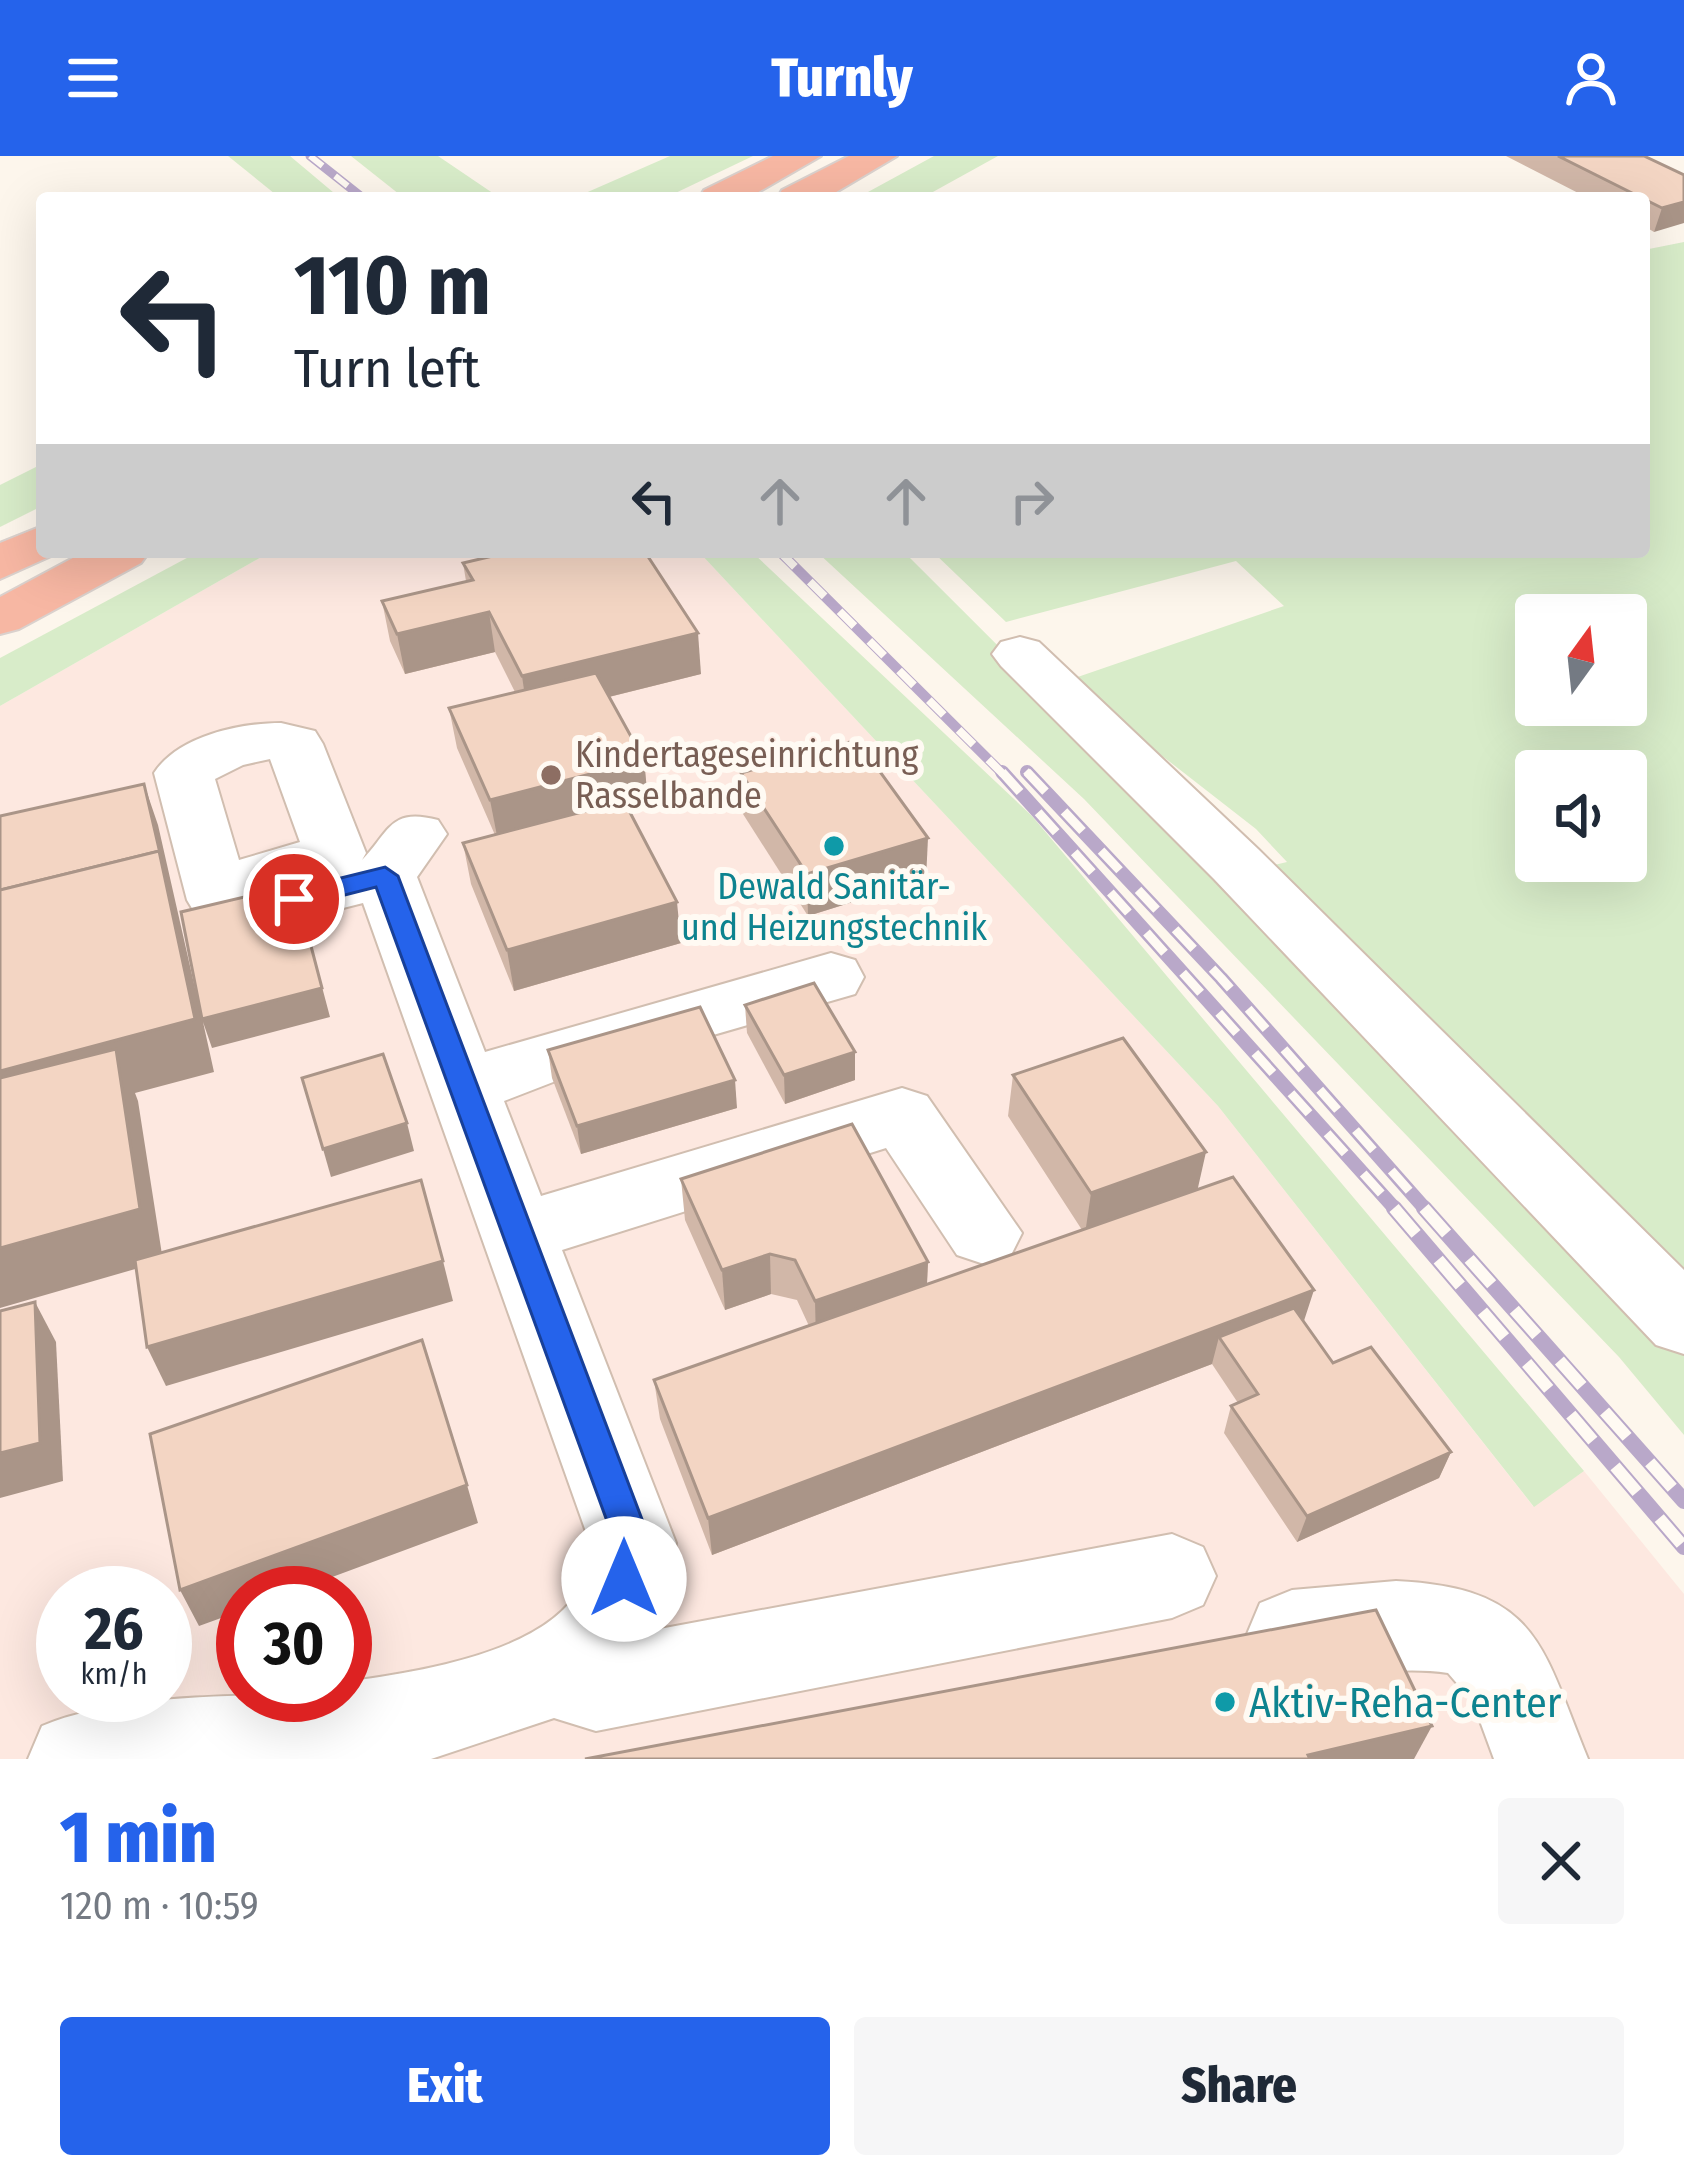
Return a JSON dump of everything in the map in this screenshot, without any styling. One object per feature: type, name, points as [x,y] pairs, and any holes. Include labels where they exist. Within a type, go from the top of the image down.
[{"type":"highway","points":[[730,192],[802,156]]},
{"type":"highway","points":[[808,192],[878,156]]},
{"type":"highway","points":[[0,563],[36,545]]},
{"type":"highway","points":[[0,618],[112,558]]},
{"type":"street","points":[[1020,654],[1236,864],[1684,1322]]},
{"type":"street","points":[[75,1759],[435,1738],[557,1674],[616,1615],[633,1543],[462,1089],[400,855],[248,910],[219,900],[215,888]]},
{"type":"street","points":[[462,1089],[541,1059],[831,977]]},
{"type":"street","points":[[516,1234],[902,1115],[984,1233]]},
{"type":"street","points":[[557,1674],[596,1686],[1172,1576]]},
{"type":"street","points":[[618,1759],[1343,1625],[1461,1630],[1493,1651],[1541,1759]]},
{"type":"shaded area","points":[[259,558],[705,558],[1218,1106],[1533,1506],[1584,1471],[1684,1594],[1684,1759],[0,1759],[0,706]]},
{"type":"green space","points":[[228,156],[290,156],[333,192],[273,192]]},
{"type":"green space","points":[[351,156],[438,156],[491,192],[396,192]]},
{"type":"green space","points":[[670,156],[753,156],[678,192],[588,192]]},
{"type":"green space","points":[[934,156],[998,156],[933,192],[868,192]]},
{"type":"green space","points":[[1684,242],[1684,1435],[1619,1357],[1084,799],[823,558],[910,558],[1229,876],[1287,862],[1256,829],[1066,681],[1284,606],[1236,561],[1006,622],[939,558],[1650,558],[1650,249]]},
{"type":"green space","points":[[36,467],[36,509],[0,527],[0,485]]},
{"type":"green space","points":[[187,558],[259,558],[0,706],[0,658]]},
{"type":"green space","points":[[705,558],[758,558],[1032,816],[1584,1471],[1534,1507],[1218,1106]]},
{"type":"building","points":[[1558,156],[1644,156],[1684,175],[1684,202],[1662,208],[1650,202],[1650,192],[1630,192]]},
{"type":"building","points":[[484,558],[649,558],[698,633],[522,676],[489,612],[397,634],[382,601],[473,580],[463,563]]},
{"type":"building","points":[[596,673],[644,760],[490,800],[449,708]]},
{"type":"building","points":[[857,740],[928,838],[807,874],[741,773]]},
{"type":"building","points":[[144,784],[162,862],[159,851],[0,890],[0,816]]},
{"type":"building","points":[[624,801],[677,902],[507,950],[463,843]]},
{"type":"building","points":[[159,851],[195,1019],[0,1071],[0,890]]},
{"type":"building","points":[[295,885],[322,988],[202,1019],[181,912]]},
{"type":"building","points":[[814,983],[855,1052],[784,1075],[745,1005]]},
{"type":"building","points":[[700,1007],[735,1080],[577,1126],[548,1050]]},
{"type":"building","points":[[1123,1038],[1206,1152],[1091,1193],[1013,1075]]},
{"type":"building","points":[[116,1049],[140,1209],[0,1248],[0,1078]]},
{"type":"building","points":[[383,1054],[407,1123],[323,1149],[302,1078]]},
{"type":"building","points":[[852,1124],[928,1262],[815,1301],[795,1260],[770,1254],[722,1270],[681,1179]]},
{"type":"building","points":[[1233,1177],[1314,1290],[708,1518],[654,1380]]},
{"type":"building","points":[[421,1180],[443,1261],[147,1347],[135,1260]]},
{"type":"building","points":[[35,1302],[40,1443],[0,1453],[0,1311]]},
{"type":"building","points":[[1294,1308],[1333,1363],[1371,1347],[1451,1452],[1307,1516],[1231,1406],[1258,1394],[1219,1337]]},
{"type":"building","points":[[422,1340],[467,1485],[246,1566],[216,1566],[216,1577],[192,1586],[192,1566],[175,1566],[150,1434]]},
{"type":"building","points":[[1376,1610],[1432,1726],[1308,1755],[1310,1759],[585,1759]]},
{"type":"railway","points":[[310,156],[355,192]]},
{"type":"railway","points":[[786,558],[1004,775]]},
{"type":"railway","points":[[1002,772],[1397,1211]]},
{"type":"railway","points":[[1027,772],[1030,775]]},
{"type":"railway","points":[[1027,772],[1221,978],[1427,1211]]},
{"type":"railway","points":[[1394,1208],[1684,1547]]},
{"type":"railway","points":[[1424,1208],[1684,1501]]},
{"type":"place","name":"Kindertageseinrichtung Rasselbande","points":[[551,775]]},
{"type":"place","name":"Dewald Sanitär- und Heizungstechnik","points":[[834,846]]},
{"type":"place","name":"Aktiv-Reha-Center","points":[[1225,1702]]},
{"type":"route","points":[[294,899],[385,876],[633,1543],[624,1579]]}]
